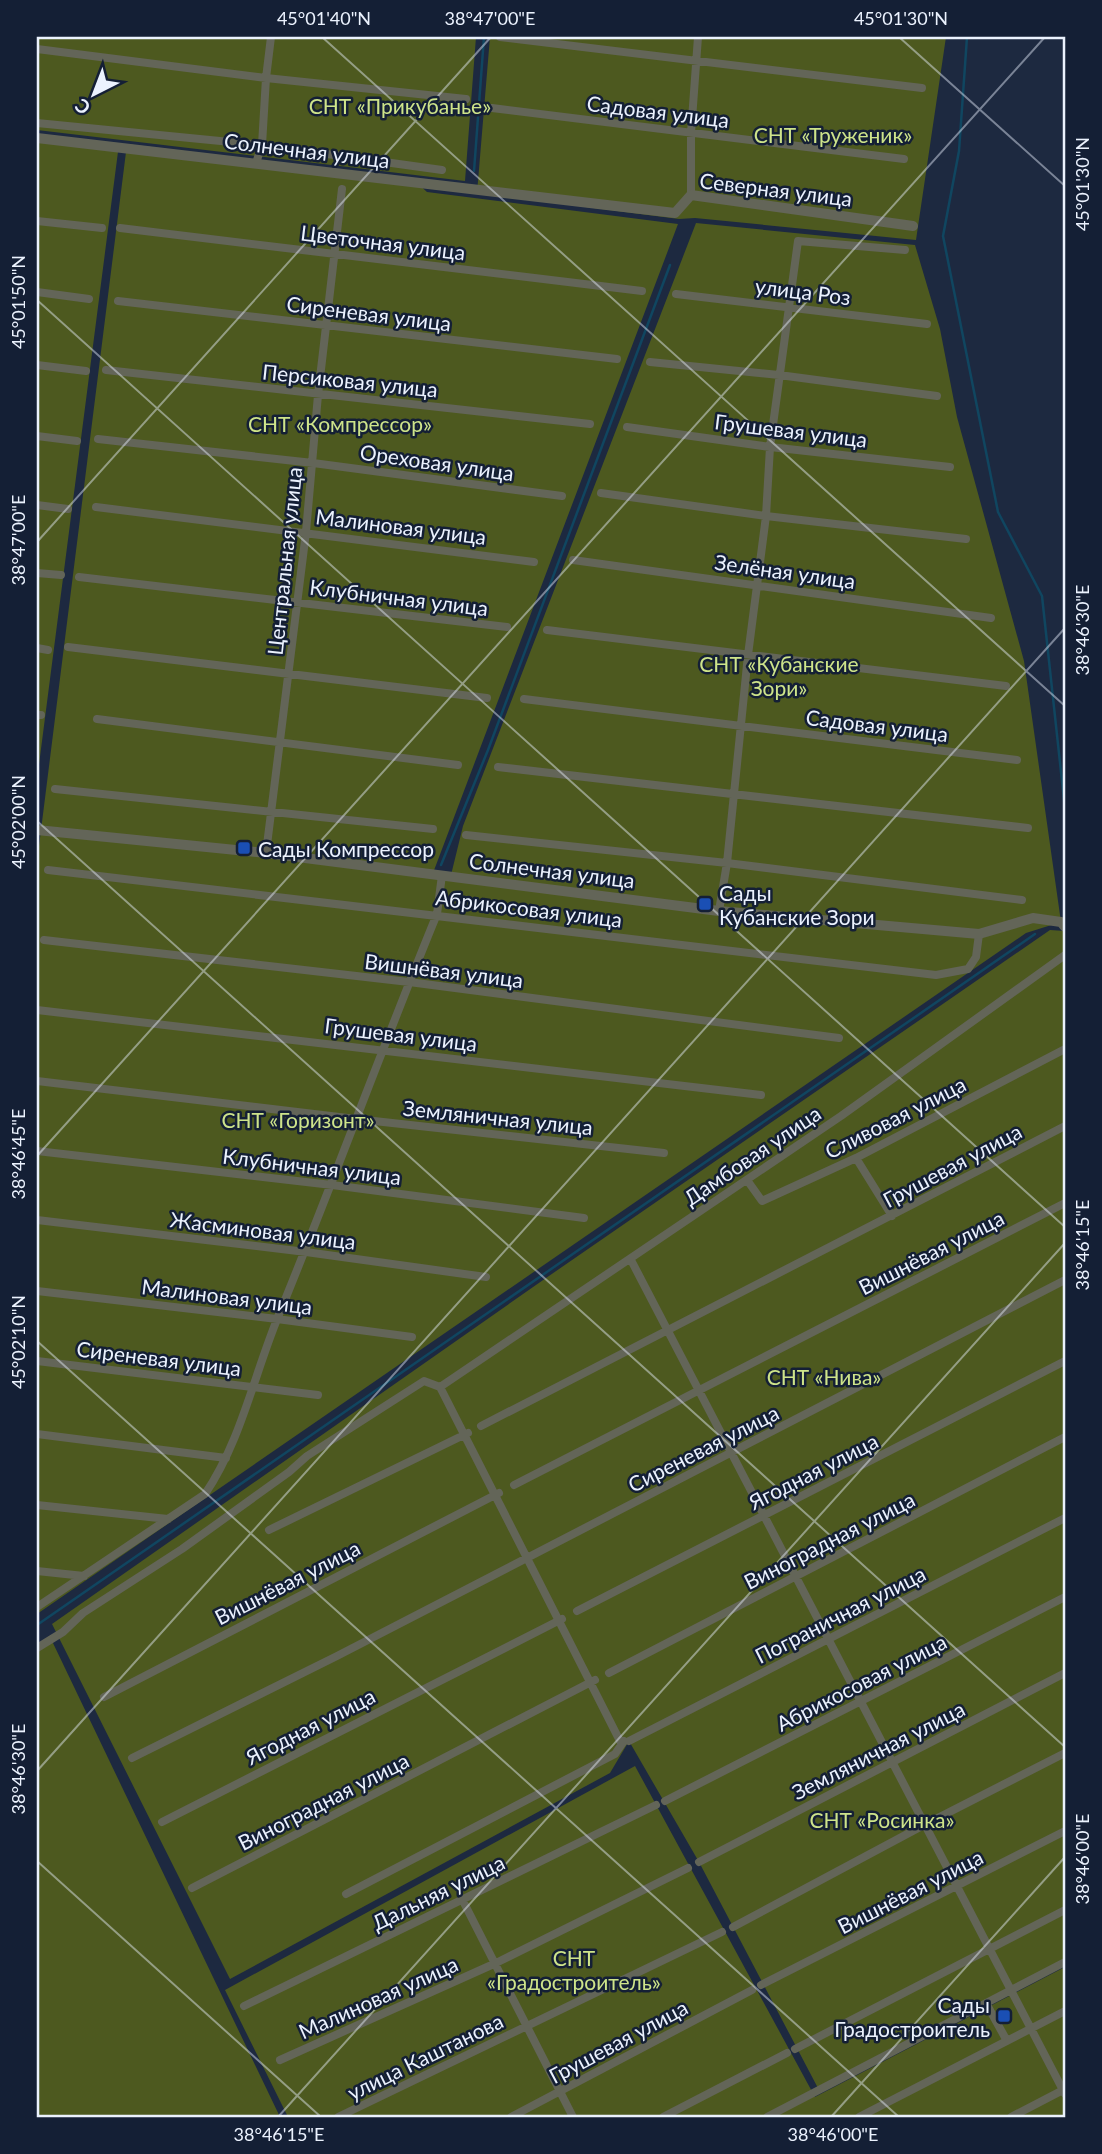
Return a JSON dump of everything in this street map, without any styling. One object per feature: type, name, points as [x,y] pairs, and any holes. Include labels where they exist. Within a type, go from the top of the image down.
[{"type":"street","points":[[256,163],[262,145],[271,37]]},
{"type":"street","points":[[500,37],[922,89]]},
{"type":"street","points":[[691,195],[691,134],[698,37]]},
{"type":"street","points":[[37,49],[266,78],[466,99]]},
{"type":"street","name":"Садовая улица","points":[[492,108],[904,159]]},
{"type":"street","points":[[37,123],[262,145],[442,170]]},
{"type":"street","name":"Солнечная улица","points":[[37,138],[474,187]]},
{"type":"street","name":"Северная улица","points":[[474,187],[675,213],[691,195],[913,226]]},
{"type":"street","name":"Центральная улица","points":[[266,853],[298,602],[325,326],[342,189]]},
{"type":"street","points":[[37,221],[102,228]]},
{"type":"street","name":"Цветочная улица","points":[[120,228],[642,291]]},
{"type":"street","points":[[719,911],[727,863],[748,655],[766,516],[770,447],[798,240],[905,250]]},
{"type":"street","points":[[37,292],[89,299]]},
{"type":"street","name":"улица Роз","points":[[676,294],[927,324]]},
{"type":"street","name":"Сиреневая улица","points":[[118,300],[617,359]]},
{"type":"street","points":[[649,362],[779,375],[937,396]]},
{"type":"street","points":[[37,365],[86,371]]},
{"type":"street","name":"Персиковая улица","points":[[106,370],[590,424]]},
{"type":"street","name":"Грушевая улица","points":[[627,426],[770,447],[950,467]]},
{"type":"street","points":[[37,436],[77,441]]},
{"type":"street","name":"Ореховая улица","points":[[98,439],[313,463],[562,496]]},
{"type":"street","points":[[601,492],[766,516],[966,539]]},
{"type":"street","points":[[37,505],[68,509]]},
{"type":"street","name":"Малиновая улица","points":[[96,507],[306,531],[534,562]]},
{"type":"street","name":"Зелёная улица","points":[[573,560],[991,618]]},
{"type":"street","points":[[37,573],[61,575]]},
{"type":"street","name":"Клубничная улица","points":[[79,577],[507,627]]},
{"type":"street","points":[[547,629],[1006,686]]},
{"type":"street","points":[[68,647],[486,698]]},
{"type":"street","points":[[37,648],[48,650]]},
{"type":"street","name":"Садовая улица","points":[[524,699],[1017,760]]},
{"type":"street","points":[[97,719],[458,765]]},
{"type":"street","points":[[498,767],[1028,828]]},
{"type":"street","points":[[55,789],[433,829]]},
{"type":"street","name":"Солнечная улица","points":[[37,830],[266,853],[719,911],[979,934],[1033,918],[1063,925]]},
{"type":"street","points":[[466,835],[727,863],[1022,900]]},
{"type":"street","name":"Абрикосовая улица","points":[[48,870],[936,975],[968,969],[976,957],[979,934]]},
{"type":"street","points":[[37,1607],[205,1494],[222,1470],[278,1319],[437,914],[442,875]]},
{"type":"street","name":"Вишнёвая улица","points":[[44,940],[409,982],[839,1038]]},
{"type":"street","name":"Дамбовая улица","points":[[440,1387],[841,1116],[1065,955]]},
{"type":"street","name":"Грушевая улица","points":[[37,1010],[761,1095]]},
{"type":"street","name":"Сливовая улица","points":[[747,1180],[762,1201],[856,1158],[1065,1049]]},
{"type":"street","name":"Земляничная улица","points":[[37,1081],[664,1153]]},
{"type":"street","name":"Грушевая улица","points":[[481,1426],[1065,1126]]},
{"type":"street","name":"Клубничная улица","points":[[37,1151],[332,1185],[583,1218]]},
{"type":"street","points":[[856,1158],[892,1216]]},
{"type":"street","name":"Вишнёвая улица","points":[[513,1485],[1065,1203]]},
{"type":"street","name":"Жасминовая улица","points":[[37,1220],[306,1252],[485,1277]]},
{"type":"street","points":[[631,1260],[988,1950],[1065,2091],[1011,2117]]},
{"type":"street","name":"Сиреневая улица","points":[[132,1758],[519,1563],[1065,1280]]},
{"type":"street","name":"Малиновая улица","points":[[37,1291],[412,1337]]},
{"type":"street","name":"Сиреневая улица","points":[[37,1361],[318,1395]]},
{"type":"street","name":"Ягодная улица","points":[[577,1611],[1065,1361]]},
{"type":"street","points":[[37,1648],[63,1632],[83,1614],[182,1549],[307,1456],[363,1422],[408,1390],[424,1381],[440,1387],[625,1741],[615,1754],[346,1895]]},
{"type":"street","points":[[37,1434],[226,1458]]},
{"type":"street","points":[[270,1530],[466,1434]]},
{"type":"street","name":"Виноградная улица","points":[[608,1673],[1065,1437]]},
{"type":"street","name":"Вишнёвая улица","points":[[104,1697],[497,1494]]},
{"type":"street","points":[[37,1505],[168,1519]]},
{"type":"street","name":"Пограничная улица","points":[[625,1741],[1065,1518]]},
{"type":"street","points":[[37,1571],[84,1576]]},
{"type":"street","name":"Абрикосовая улица","points":[[646,1810],[1065,1597]]},
{"type":"street","name":"Ягодная улица","points":[[162,1822],[561,1619]]},
{"type":"street","name":"Земляничная улица","points":[[703,1860],[1065,1673]]},
{"type":"street","name":"Виноградная улица","points":[[192,1888],[593,1681]]},
{"type":"street","points":[[735,1926],[1065,1753]]},
{"type":"street","name":"Дальняя улица","points":[[244,2006],[646,1810]]},
{"type":"street","name":"Вишнёвая улица","points":[[766,1982],[1065,1831]]},
{"type":"street","name":"Малиновая улица","points":[[280,2060],[496,1963],[688,1868]]},
{"type":"street","points":[[462,1899],[573,2117]]},
{"type":"street","points":[[663,2117],[1065,1910]]},
{"type":"street","name":"улица Каштанова","points":[[338,2117],[719,1934]]},
{"type":"street","points":[[767,2117],[1065,1962]]},
{"type":"street","name":"Грушевая улица","points":[[511,2117],[752,1990]]},
{"type":"street","points":[[986,2003],[1007,2040]]},
{"type":"street","points":[[859,2117],[1065,2011]]},
{"type":"green space","name":"СНТ «Прикубанье»","points":[[37,37],[476,37],[465,181],[37,130]]},
{"type":"green space","name":"СНТ «Труженик»","points":[[490,37],[946,37],[916,240],[695,218],[679,219],[477,193]]},
{"type":"green space","points":[[37,135],[119,144],[37,780]]},
{"type":"green space","points":[[127,144],[413,179],[427,192],[678,224],[433,873],[451,875],[463,826],[696,223],[915,245],[940,329],[957,417],[1024,661],[1061,922],[1026,933],[37,1614],[37,862]]},
{"type":"green space","name":"СНТ «Нива»","points":[[1050,930],[1065,931],[1065,1962],[819,2090],[699,1862],[629,1741],[610,1773],[230,1979],[52,1624]]},
{"type":"green space","points":[[52,1641],[280,2117],[37,2117],[37,1652]]},
{"type":"green space","name":"СНТ «Градостроитель»","points":[[635,1766],[815,2097],[1065,1967],[1065,2117],[288,2117],[225,1990]]},
{"type":"waterway","points":[[474,171],[484,37]]},
{"type":"waterway","points":[[967,37],[959,151],[943,236],[998,512],[1042,596],[1065,809]]},
{"type":"waterway","points":[[441,865],[488,750],[670,265]]},
{"type":"waterway","points":[[37,1625],[1035,934]]},
{"type":"place","name":"Сады Компрессор","points":[[244,848]]},
{"type":"place","name":"Сады Кубанские Зори","points":[[705,904]]},
{"type":"place","name":"Сады Градостроитель","points":[[1004,2016]]},
{"type":"park label","name":"СНТ «Компрессор»","points":[[340,423]]},
{"type":"park label","name":"СНТ «Кубанские Зори»","points":[[779,675]]},
{"type":"park label","name":"СНТ «Горизонт»","points":[[298,1119]]},
{"type":"park label","name":"СНТ «Росинка»","points":[[882,1819]]}]
